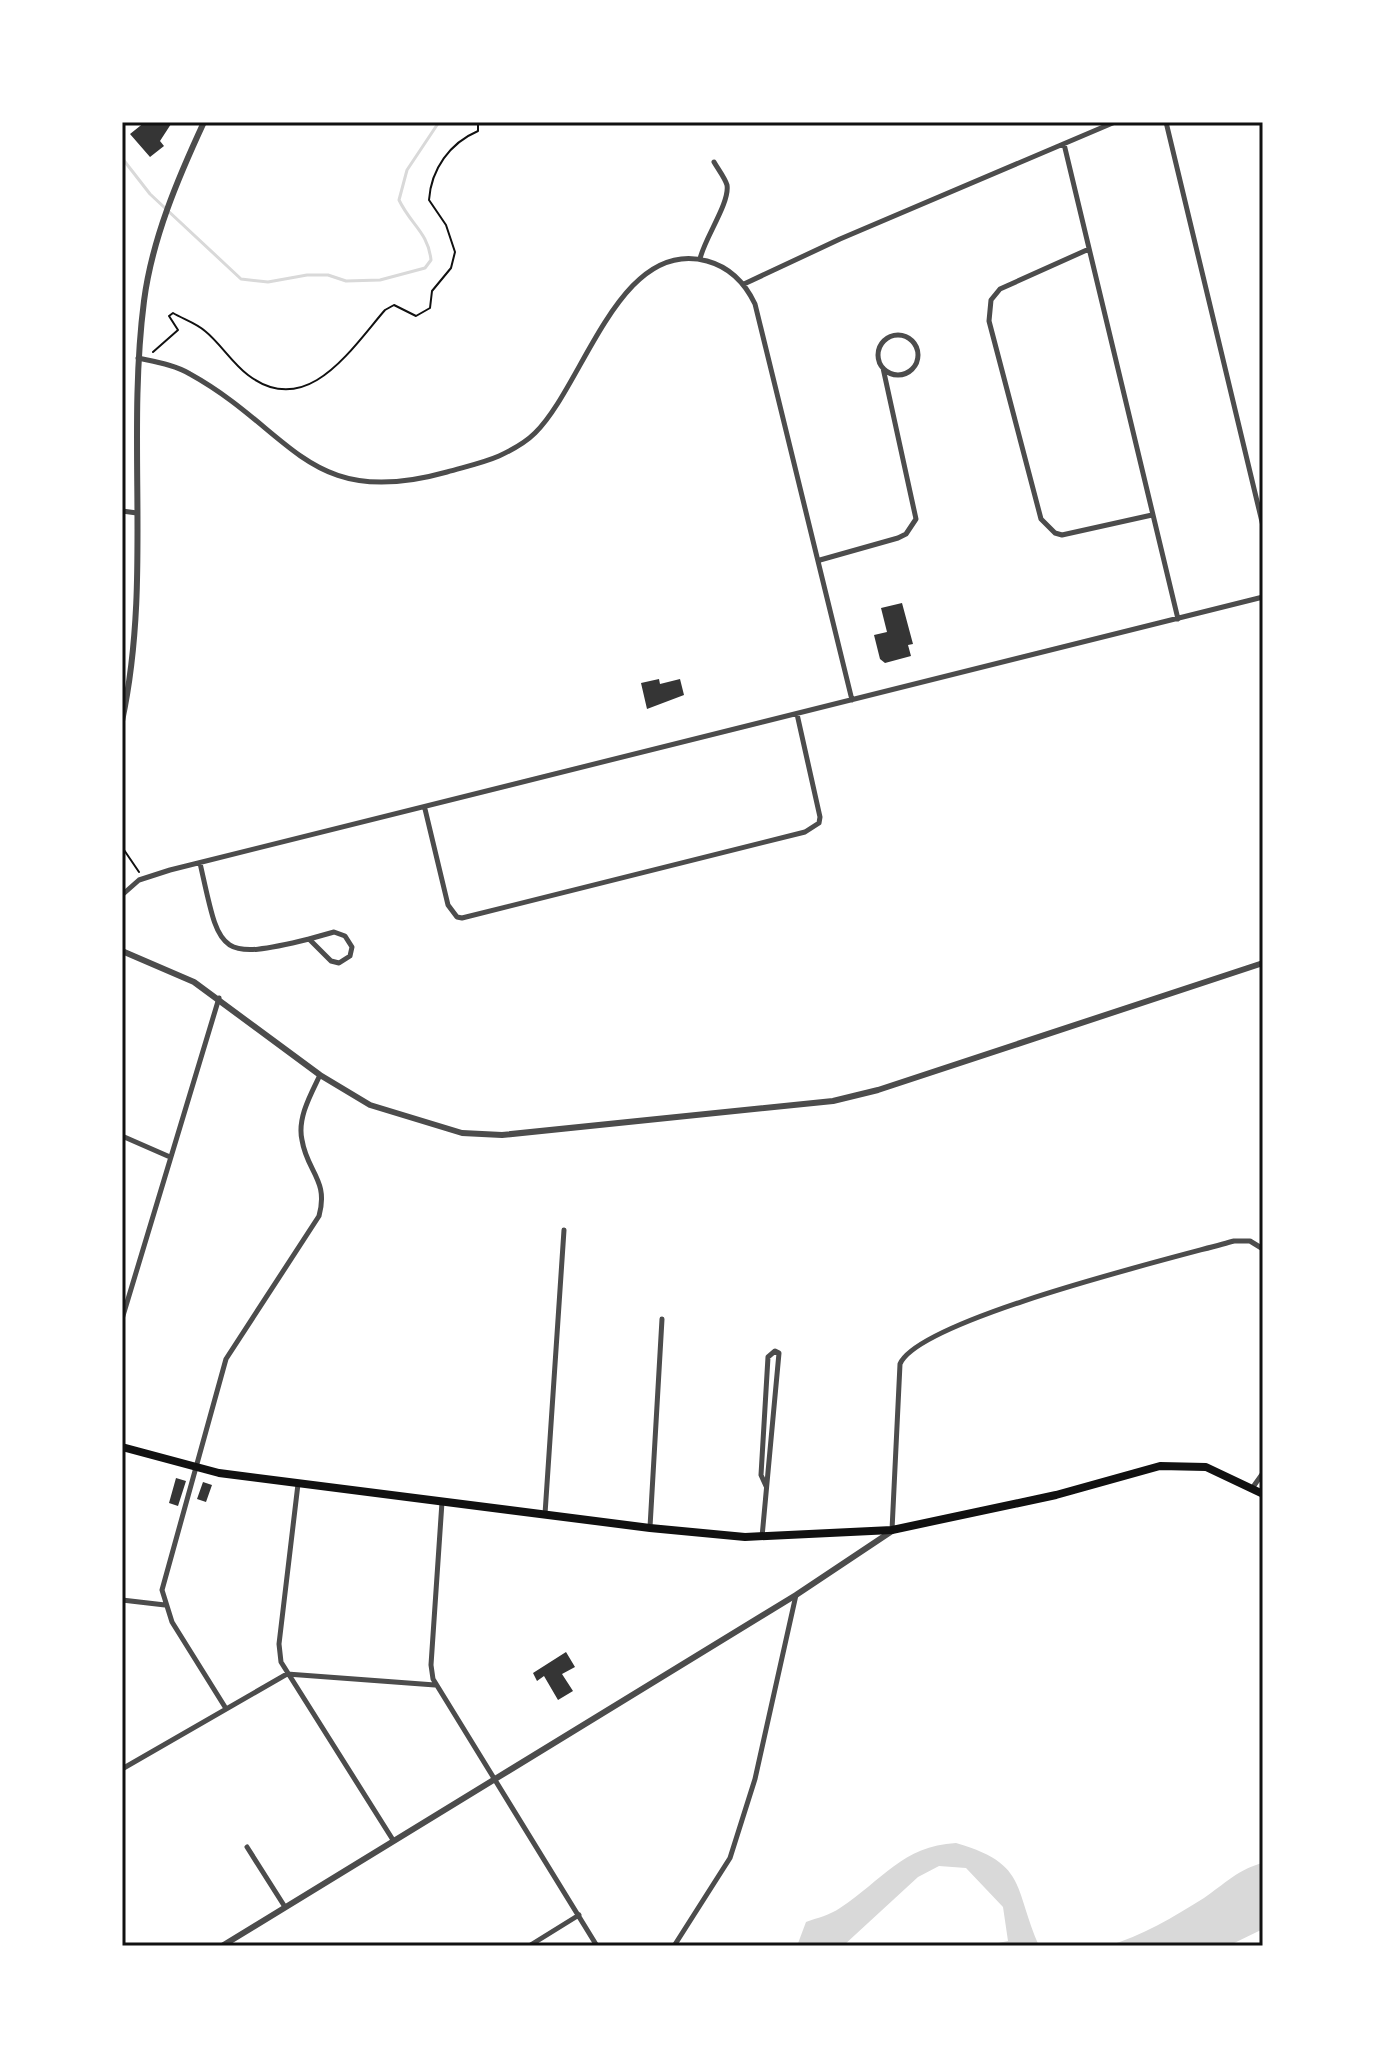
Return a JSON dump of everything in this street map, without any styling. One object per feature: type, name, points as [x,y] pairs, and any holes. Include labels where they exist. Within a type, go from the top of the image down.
[{"type":"main road","points":[[122,1447],[194,1467],[298,1483],[650,1528],[762,1538],[892,1530],[1056,1495],[1160,1466],[1206,1467],[1263,1494]]},
{"type":"street","points":[[122,721],[136,637],[138,358],[144,299],[174,192],[204,122]]},
{"type":"street","points":[[744,284],[840,239],[1115,122]]},
{"type":"street","points":[[1166,122],[1263,526]]},
{"type":"street","points":[[1064,144],[1178,619]]},
{"type":"street","points":[[700,259],[725,202],[727,185],[714,162]]},
{"type":"street","points":[[1089,249],[1000,289],[991,300],[989,310],[994,348],[1041,519],[1049,528],[1062,535],[1152,515]]},
{"type":"street","points":[[138,358],[188,372],[220,393],[300,458],[340,478],[378,483],[418,478],[497,457],[522,444],[536,432],[563,396],[635,281],[666,262],[700,259],[730,272],[744,284],[755,304],[852,700]]},
{"type":"street","points":[[820,560],[898,538],[912,528],[916,519],[878,357],[886,339],[898,335],[914,344],[918,356],[913,368],[895,375],[883,368]]},
{"type":"street","points":[[1254,489],[1263,487]]},
{"type":"street","points":[[122,511],[137,513]]},
{"type":"street","points":[[122,895],[139,880],[200,863],[1263,597]]},
{"type":"street","points":[[425,809],[448,905],[457,917],[470,918],[815,827],[819,823],[819,807],[797,714]]},
{"type":"street","points":[[200,863],[215,926],[230,946],[251,952],[309,939],[340,933],[351,943],[352,952],[343,962],[336,963],[309,939]]},
{"type":"street","points":[[122,951],[168,969],[219,998],[320,1075],[370,1105],[400,1116],[482,1135],[833,1101],[966,1062],[1263,963]]},
{"type":"street","points":[[122,1319],[219,998]]},
{"type":"street","points":[[225,1707],[165,1605],[162,1590],[226,1359],[319,1216],[324,1200],[320,1178],[309,1161],[301,1129],[306,1104],[320,1075]]},
{"type":"street","points":[[122,1136],[170,1157]]},
{"type":"street","points":[[545,1514],[564,1230]]},
{"type":"street","points":[[222,1946],[796,1595],[892,1530],[894,1445],[904,1356],[916,1345],[978,1315],[1234,1241],[1250,1241],[1263,1249]]},
{"type":"street","points":[[650,1528],[662,1319]]},
{"type":"street","points":[[762,1538],[766,1486],[771,1473],[779,1353],[775,1351],[768,1357],[761,1475],[766,1486]]},
{"type":"street","points":[[1253,1487],[1263,1473]]},
{"type":"street","points":[[298,1483],[279,1644],[281,1662],[393,1840]]},
{"type":"street","points":[[442,1502],[431,1665],[435,1685],[597,1946]]},
{"type":"street","points":[[674,1946],[730,1858],[755,1779],[796,1595]]},
{"type":"street","points":[[122,1600],[165,1605]]},
{"type":"street","points":[[122,1769],[287,1674],[435,1685]]},
{"type":"street","points":[[247,1847],[285,1907]]},
{"type":"street","points":[[529,1946],[579,1915]]},
{"type":"path","points":[[153,352],[178,330],[169,316],[173,313],[207,332],[247,374],[272,389],[296,387],[324,379],[385,310],[394,305],[416,316],[423,314],[430,308],[432,291],[451,268],[455,252],[446,225],[429,200],[433,180],[456,142],[478,131],[478,122]]},
{"type":"path","points":[[122,847],[139,873]]},
{"type":"shaded area","points":[[956,1843],[979,1851],[1007,1869],[1015,1880],[1039,1946],[984,1946],[1008,1941],[1003,1907],[966,1868],[939,1866],[918,1877],[843,1946],[797,1946],[806,1922],[840,1908],[894,1866],[921,1850]]},
{"type":"shaded area","points":[[1263,1863],[1263,1929],[1228,1946],[1108,1946],[1157,1925],[1239,1873]]},
{"type":"building","points":[[145,122],[177,122],[176,125],[171,124],[160,141],[164,146],[150,157],[130,134]]},
{"type":"building","points":[[902,603],[913,644],[908,645],[911,656],[885,663],[880,659],[874,635],[887,632],[881,608]]},
{"type":"building","points":[[659,679],[660,684],[680,679],[684,695],[647,709],[641,683]]},
{"type":"building","points":[[176,1478],[186,1481],[178,1506],[169,1503]]},
{"type":"building","points":[[203,1482],[212,1485],[206,1502],[197,1499]]},
{"type":"building","points":[[566,1652],[575,1667],[562,1674],[573,1691],[558,1700],[544,1676],[537,1681],[533,1673]]},
{"type":"waterway","points":[[122,158],[150,194],[241,279],[268,282],[307,275],[328,275],[346,281],[380,280],[425,268],[431,260],[423,235],[399,200],[407,170],[439,122]]}]
